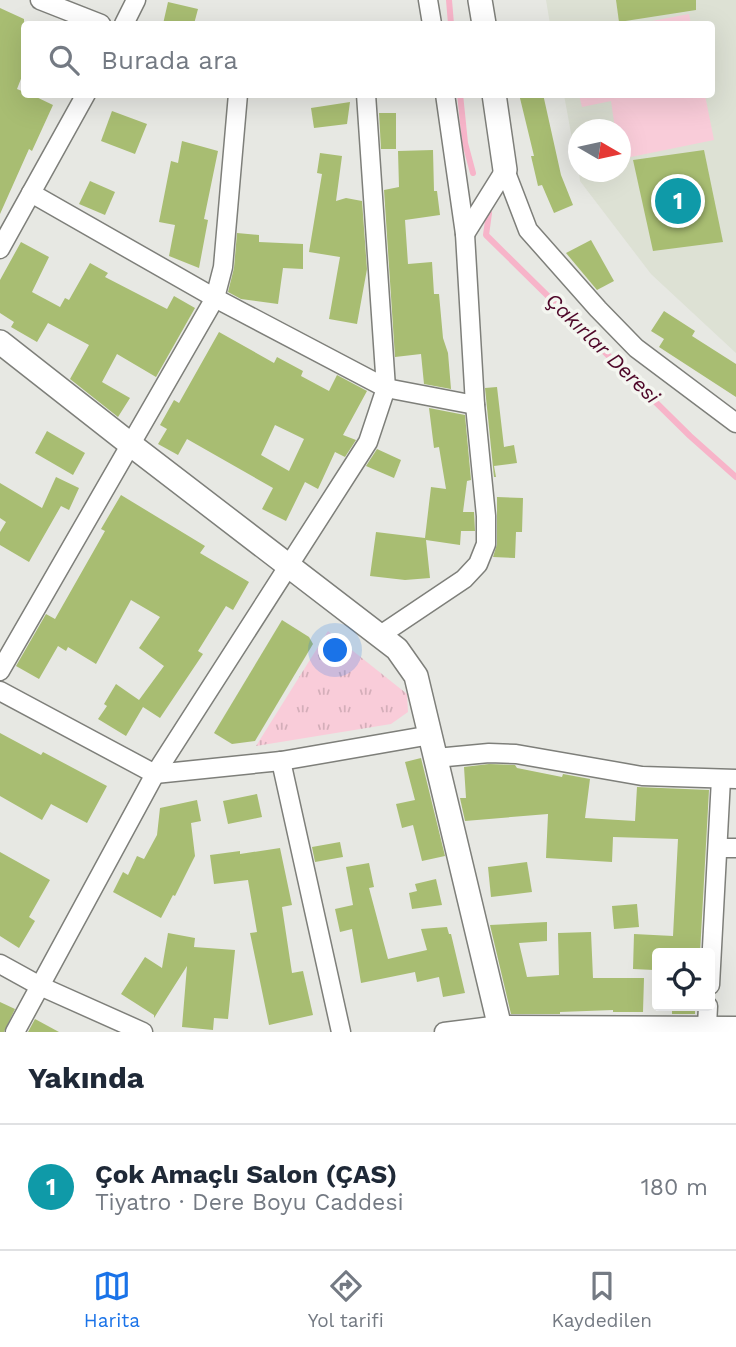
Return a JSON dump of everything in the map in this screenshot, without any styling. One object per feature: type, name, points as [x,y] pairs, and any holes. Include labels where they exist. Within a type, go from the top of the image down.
[{"type":"street","points":[[40,0],[93,21]]},
{"type":"street","points":[[126,21],[136,0]]},
{"type":"street","points":[[428,0],[432,21]]},
{"type":"street","points":[[480,0],[484,21]]},
{"type":"street","points":[[0,249],[84,98]]},
{"type":"street","points":[[0,671],[215,298],[223,267],[238,98]]},
{"type":"street","points":[[15,1032],[155,774],[368,442],[386,388],[366,98]]},
{"type":"street","points":[[379,636],[464,579],[478,565],[486,544],[465,234],[446,98]]},
{"type":"street","points":[[495,98],[505,170],[528,230],[636,348],[736,423]]},
{"type":"street","points":[[465,234],[505,170]]},
{"type":"street","points":[[31,193],[215,298],[386,388],[475,405]]},
{"type":"street","points":[[0,342],[397,649],[416,676],[501,1029]]},
{"type":"street","points":[[0,691],[155,774],[281,761],[431,735]]},
{"type":"street","points":[[436,758],[489,753],[516,754],[642,776],[729,779],[727,848],[715,948]]},
{"type":"street","points":[[281,761],[341,1032]]},
{"type":"street","points":[[0,964],[40,986],[143,1032]]},
{"type":"street","points":[[707,1026],[708,1011]]},
{"type":"street","points":[[444,1032],[736,1026]]},
{"type":"shaded area","points":[[546,0],[736,0],[736,353],[651,274],[581,182],[631,182],[631,119],[568,119],[565,98],[715,98],[715,21],[550,21]]},
{"type":"green space","points":[[689,14],[690,21],[652,21]]},
{"type":"green space","points":[[580,98],[706,98],[714,140],[631,157],[631,119],[614,119],[611,101],[582,107]]},
{"type":"green space","points":[[328,631],[407,694],[408,712],[391,724],[256,746]]},
{"type":"building","points":[[616,0],[696,0],[696,10],[619,21]]},
{"type":"building","points":[[168,2],[198,9],[195,21],[164,21]]},
{"type":"building","points":[[0,8],[24,19],[21,21],[21,79],[17,89],[21,91],[21,98],[38,98],[53,105],[32,151],[29,149],[0,214]]},
{"type":"building","points":[[520,98],[544,98],[561,175],[573,205],[554,213],[542,185],[538,186],[531,156],[534,156]]},
{"type":"building","points":[[350,102],[347,124],[314,128],[311,108]]},
{"type":"building","points":[[112,111],[147,124],[135,154],[101,141]]},
{"type":"building","points":[[379,113],[396,113],[396,149],[381,149]]},
{"type":"building","points":[[182,141],[218,151],[204,219],[208,220],[199,268],[169,256],[175,225],[159,222],[171,161],[178,163]]},
{"type":"building","points":[[433,150],[434,191],[437,191],[440,215],[405,220],[408,264],[432,262],[434,294],[439,294],[451,389],[424,384],[421,354],[395,357],[384,190],[399,187],[398,151]]},
{"type":"building","points":[[704,150],[723,242],[653,251],[633,160]]},
{"type":"building","points":[[320,153],[342,156],[336,201],[346,198],[362,201],[367,269],[357,324],[329,319],[340,257],[309,252],[322,174],[317,173]]},
{"type":"building","points":[[90,181],[115,192],[105,215],[79,204]]},
{"type":"building","points":[[237,233],[259,235],[259,242],[303,244],[303,269],[283,268],[278,304],[241,299],[228,292],[234,268]]},
{"type":"building","points":[[591,240],[614,281],[597,290],[566,253]]},
{"type":"building","points":[[21,242],[49,257],[32,292],[60,307],[65,298],[69,300],[90,263],[108,273],[105,277],[167,309],[174,296],[195,308],[156,377],[117,354],[102,382],[130,398],[118,417],[70,379],[89,345],[48,323],[37,342],[11,327],[14,322],[0,313],[0,280]]},
{"type":"building","points":[[664,311],[695,331],[692,336],[736,364],[736,397],[659,347],[664,339],[651,331]]},
{"type":"building","points":[[219,332],[274,363],[277,357],[303,371],[301,376],[329,391],[337,375],[367,391],[343,435],[356,440],[345,457],[335,452],[318,489],[305,482],[286,521],[262,509],[273,488],[187,439],[178,455],[158,444],[167,429],[160,425],[174,400],[179,403]],"holes":[[[275,425],[304,439],[289,471],[261,455]]]},
{"type":"building","points":[[497,387],[504,447],[514,445],[517,463],[494,466],[494,477],[485,388]]},
{"type":"building","points":[[429,408],[465,415],[471,480],[467,481],[463,512],[474,512],[475,531],[461,531],[460,545],[426,540],[430,578],[405,580],[370,576],[376,532],[425,538],[431,487],[446,489],[439,447],[434,448]]},
{"type":"building","points":[[47,431],[85,453],[73,475],[35,453]]},
{"type":"building","points":[[377,449],[401,460],[394,478],[366,466]]},
{"type":"building","points":[[56,477],[79,488],[69,510],[61,506],[29,562],[0,545],[0,532],[6,522],[0,518],[0,483],[42,508]]},
{"type":"building","points":[[121,495],[205,546],[200,553],[249,582],[233,610],[226,606],[198,651],[203,654],[160,718],[143,707],[126,736],[98,719],[116,684],[139,700],[164,666],[139,648],[160,617],[131,600],[96,664],[68,647],[66,651],[58,646],[39,679],[16,666],[46,614],[55,619],[105,531],[101,529]]},
{"type":"building","points":[[497,497],[523,498],[522,532],[516,532],[515,558],[493,557],[497,544]]},
{"type":"building","points":[[282,620],[309,637],[313,644],[255,741],[232,744],[214,733]]},
{"type":"building","points":[[0,733],[107,786],[87,823],[51,804],[42,820],[0,796]]},
{"type":"building","points":[[421,758],[445,856],[422,861],[413,825],[402,828],[396,804],[415,800],[405,762]]},
{"type":"building","points":[[515,765],[517,768],[562,777],[563,774],[590,779],[585,818],[635,821],[637,787],[709,790],[700,948],[652,948],[652,970],[633,969],[634,934],[673,936],[678,839],[613,837],[612,862],[546,858],[548,814],[465,821],[460,798],[466,798],[464,767]]},
{"type":"building","points":[[257,794],[262,817],[228,824],[223,801]]},
{"type":"building","points":[[197,800],[201,821],[191,823],[195,856],[161,918],[113,892],[123,872],[128,875],[137,856],[144,859],[157,835],[160,808]]},
{"type":"building","points":[[340,842],[343,857],[315,862],[312,847]]},
{"type":"building","points":[[280,848],[292,905],[282,907],[292,973],[303,971],[313,1015],[269,1025],[250,933],[257,932],[248,880],[214,884],[210,855]]},
{"type":"building","points":[[0,852],[50,880],[29,917],[35,921],[19,948],[0,936]]},
{"type":"building","points":[[527,862],[532,892],[491,897],[488,867]]},
{"type":"building","points":[[369,863],[374,887],[369,888],[388,959],[427,950],[421,929],[447,927],[465,993],[443,997],[439,977],[417,982],[415,972],[361,983],[352,929],[340,932],[335,909],[353,905],[346,867]]},
{"type":"building","points":[[436,879],[442,905],[412,909],[409,893],[417,891],[415,884]]},
{"type":"building","points":[[637,904],[639,927],[614,929],[612,906]]},
{"type":"building","points":[[547,922],[547,941],[519,943],[527,977],[559,975],[558,933],[591,932],[593,978],[644,978],[643,1012],[613,1010],[511,1014],[490,925]]},
{"type":"building","points":[[168,933],[195,938],[194,947],[235,950],[228,1019],[214,1018],[213,1030],[182,1027],[187,966],[154,1018],[154,1015],[121,994],[145,957],[162,968]]},
{"type":"building","points":[[0,1002],[15,1009],[4,1032],[0,1032]]},
{"type":"building","points":[[672,1011],[695,1011],[695,1014],[672,1014]]},
{"type":"building","points":[[35,1019],[59,1032],[28,1032]]},
{"type":"waterway","name":"Çakırlar Deresi","points":[[449,0],[451,21]]},
{"type":"waterway","name":"Çakırlar Deresi","points":[[460,98],[465,143],[473,173]]},
{"type":"waterway","name":"Çakırlar Deresi","points":[[489,213],[486,235],[690,436],[736,477]]},
{"type":"place","name":"Çok Amaçlı Salon (ÇAS)","points":[[678,201]]}]
